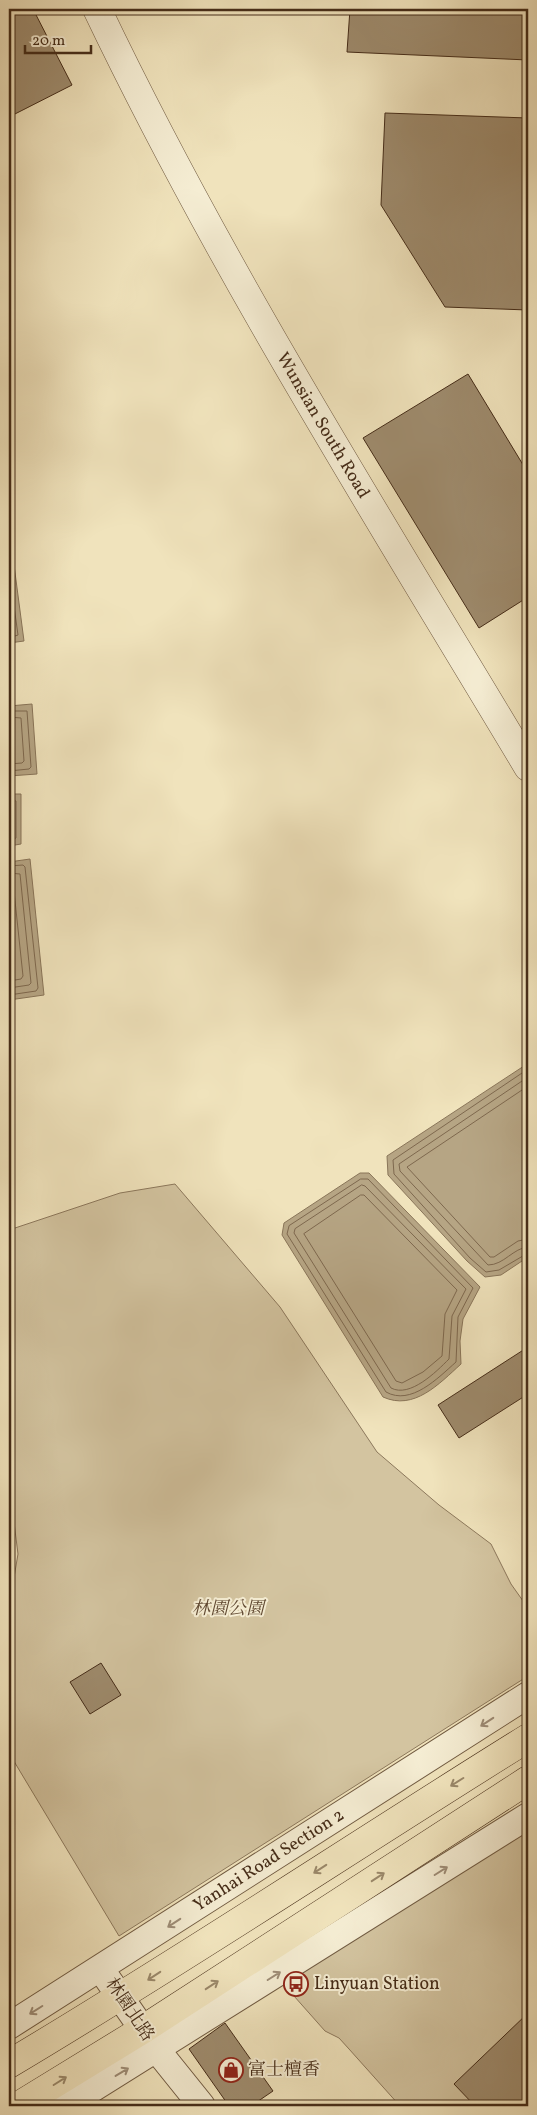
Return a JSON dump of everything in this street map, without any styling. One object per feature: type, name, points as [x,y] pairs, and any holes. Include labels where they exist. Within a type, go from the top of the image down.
[{"type":"main road","name":"Yanhai Road Section 2","points":[[9,2064],[120,1998],[528,1738]]},
{"type":"main road","points":[[18,2106],[149,2040],[528,1780]]},
{"type":"street","name":"Wunsian South Road","points":[[97,9],[129,76],[185,182],[343,460],[528,767]]},
{"type":"street","name":"Yanhai Road Section 2","points":[[9,2026],[102,1969],[528,1696]]},
{"type":"street","points":[[65,2106],[149,2040],[528,1816]]},
{"type":"street","name":"林園北路","points":[[102,1969],[149,2040],[202,2106]]},
{"type":"green space","name":"林園公園","points":[[175,1184],[280,1307],[377,1452],[439,1505],[491,1544],[511,1584],[528,1608],[528,1676],[119,1936],[9,1753],[9,1607],[18,1554],[9,1483],[9,1230],[120,1193]]},
{"type":"green space","points":[[528,1825],[528,2106],[400,2106],[339,2038],[325,2031],[286,1987],[285,1982]]},
{"type":"water","points":[[9,565],[14,565],[24,641],[9,643]]},
{"type":"water","points":[[32,704],[37,774],[9,776],[9,706]]},
{"type":"water","points":[[9,794],[21,794],[21,844],[9,846]]},
{"type":"water","points":[[30,859],[44,995],[9,1000],[9,862]]},
{"type":"water","points":[[527,1064],[528,1257],[501,1275],[485,1277],[467,1261],[388,1175],[387,1156]]},
{"type":"water","points":[[360,1173],[369,1173],[480,1287],[463,1319],[460,1341],[461,1364],[435,1387],[416,1398],[405,1401],[383,1397],[282,1235],[284,1223]]},
{"type":"building","points":[[9,9],[33,9],[72,85],[9,117]]},
{"type":"building","points":[[350,9],[528,9],[528,60],[347,52]]},
{"type":"building","points":[[385,113],[528,118],[528,310],[445,307],[381,205]]},
{"type":"building","points":[[468,374],[528,473],[528,597],[479,628],[363,438]]},
{"type":"building","points":[[528,1347],[528,1394],[459,1438],[438,1405]]},
{"type":"building","points":[[101,1663],[121,1695],[90,1714],[70,1682]]},
{"type":"building","points":[[528,2013],[528,2106],[475,2106],[454,2084]]},
{"type":"building","name":"富士檀香","points":[[225,2023],[273,2091],[251,2106],[229,2106],[189,2049]]},
{"type":"place","name":"Linyuan Station","points":[[296,1984]]},
{"type":"place","name":"富士檀香","points":[[231,2070]]}]
